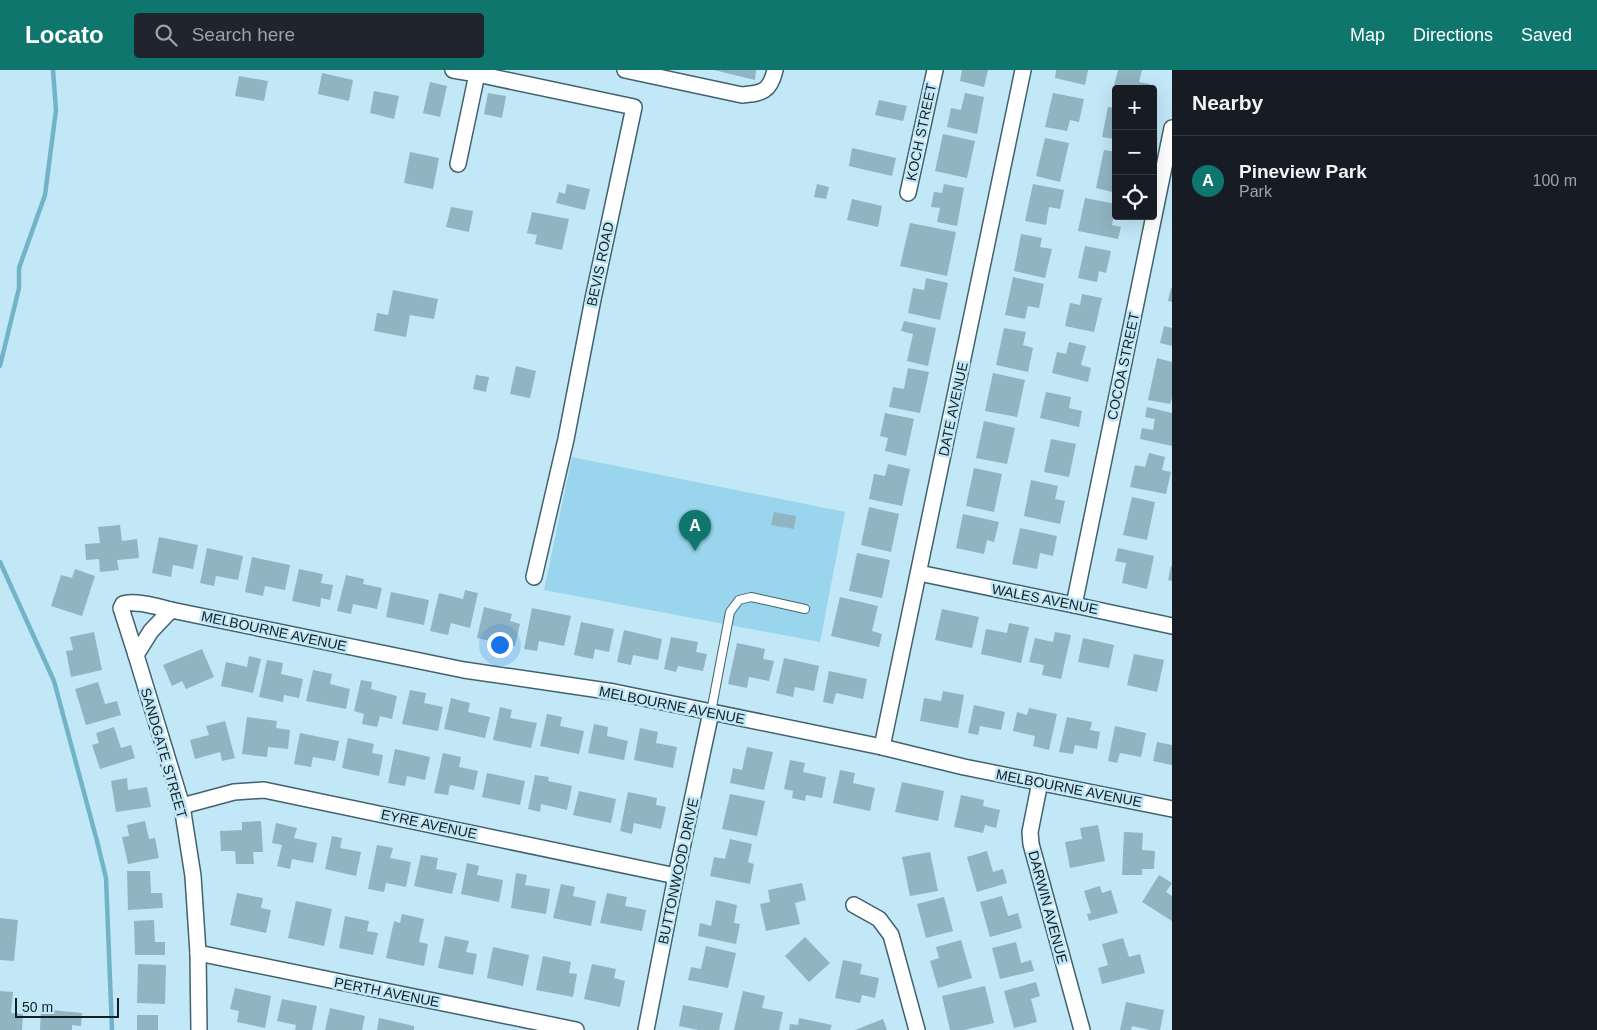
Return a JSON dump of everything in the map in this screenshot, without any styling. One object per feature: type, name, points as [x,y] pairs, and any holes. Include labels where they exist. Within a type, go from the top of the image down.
[{"type":"street","name":"BEVIS ROAD","points":[[453,70],[634,106],[592,300],[566,439],[534,577]]},
{"type":"street","points":[[625,70],[742,95],[760,93],[772,82],[774,70]]},
{"type":"street","name":"KOCH STREET","points":[[908,193],[935,70]]},
{"type":"street","name":"DATE AVENUE","points":[[882,748],[1023,70]]},
{"type":"street","points":[[458,164],[477,74]]},
{"type":"street","name":"COCOA STREET","points":[[1074,604],[1172,128]]},
{"type":"street","name":"WALES AVENUE","points":[[919,574],[1074,604],[1172,626]]},
{"type":"street","name":"MELBOURNE AVENUE","points":[[136,655],[121,608],[127,602],[464,670],[614,692],[1172,808]]},
{"type":"street","points":[[136,655],[151,631],[171,610]]},
{"type":"street","name":"SANDGATE STREET","points":[[136,655],[182,806],[193,876],[198,953],[199,1030]]},
{"type":"street","name":"BUTTONWOOD DRIVE","points":[[646,1030],[711,712]]},
{"type":"street","name":"DARWIN AVENUE","points":[[1040,782],[1030,832],[1031,844],[1082,1030]]},
{"type":"street","name":"EYRE AVENUE","points":[[182,806],[234,792],[264,790],[676,876]]},
{"type":"street","points":[[854,905],[879,919],[891,935],[917,1030]]},
{"type":"street","name":"PERTH AVENUE","points":[[198,953],[576,1030]]},
{"type":"lane","points":[[711,712],[730,612],[739,600],[750,597],[805,608]]},
{"type":"shaded area","points":[[572,457],[845,512],[820,642],[544,590]]},
{"type":"building","points":[[714,70],[756,70],[755,80]]},
{"type":"building","points":[[962,70],[988,70],[984,87],[960,81]]},
{"type":"building","points":[[1056,70],[1088,70],[1085,85],[1055,78]]},
{"type":"building","points":[[1118,70],[1142,70],[1139,82],[1150,84],[1150,85],[1114,85]]},
{"type":"building","points":[[322,73],[353,80],[349,101],[318,94]]},
{"type":"building","points":[[239,76],[268,81],[264,101],[235,96]]},
{"type":"building","points":[[430,82],[447,86],[440,117],[423,113]]},
{"type":"building","points":[[374,91],[399,96],[394,119],[370,113]]},
{"type":"building","points":[[488,93],[506,96],[502,118],[484,114]]},
{"type":"building","points":[[965,93],[984,97],[977,134],[947,127],[951,108],[961,110]]},
{"type":"building","points":[[1053,93],[1084,99],[1079,122],[1070,120],[1067,131],[1045,127]]},
{"type":"building","points":[[879,100],[907,106],[903,121],[875,115]]},
{"type":"building","points":[[1108,107],[1112,108],[1112,138],[1102,137]]},
{"type":"building","points":[[943,134],[975,141],[967,178],[935,171]]},
{"type":"building","points":[[1045,138],[1069,143],[1060,182],[1036,176]]},
{"type":"building","points":[[852,148],[896,158],[892,176],[849,166]]},
{"type":"building","points":[[1104,150],[1112,151],[1112,192],[1096,188]]},
{"type":"building","points":[[410,152],[439,158],[433,189],[404,183]]},
{"type":"building","points":[[567,184],[590,189],[585,210],[556,203],[559,192],[565,194]]},
{"type":"building","points":[[817,184],[829,187],[826,199],[814,197]]},
{"type":"building","points":[[944,184],[964,188],[957,226],[937,222],[940,208],[931,207],[934,192],[942,193]]},
{"type":"building","points":[[1033,184],[1064,190],[1060,209],[1049,207],[1046,225],[1025,221]]},
{"type":"building","points":[[1085,198],[1112,203],[1112,225],[1121,227],[1118,239],[1078,231]]},
{"type":"building","points":[[852,199],[882,206],[878,227],[847,220]]},
{"type":"building","points":[[451,207],[473,211],[469,232],[446,227]]},
{"type":"building","points":[[532,212],[569,219],[562,250],[535,244],[537,235],[527,233]]},
{"type":"building","points":[[910,223],[956,232],[947,276],[900,266]]},
{"type":"building","points":[[1021,234],[1042,238],[1040,247],[1052,249],[1045,278],[1014,271]]},
{"type":"building","points":[[1085,246],[1111,251],[1106,273],[1099,271],[1097,282],[1078,278]]},
{"type":"building","points":[[1013,277],[1044,284],[1039,308],[1028,306],[1025,319],[1005,315]]},
{"type":"building","points":[[926,278],[948,283],[940,320],[908,313],[913,288],[924,290]]},
{"type":"building","points":[[1172,288],[1172,302],[1168,301]]},
{"type":"building","points":[[393,290],[438,299],[434,319],[410,315],[406,337],[374,331],[377,313],[388,315]]},
{"type":"building","points":[[1082,294],[1102,298],[1094,332],[1065,326],[1070,303],[1080,305]]},
{"type":"building","points":[[904,321],[936,328],[928,366],[907,361],[913,334],[901,331]]},
{"type":"building","points":[[1164,326],[1172,328],[1172,346],[1160,343]]},
{"type":"building","points":[[1004,328],[1026,332],[1023,345],[1033,348],[1028,372],[996,365]]},
{"type":"building","points":[[1069,342],[1086,346],[1081,365],[1091,368],[1088,382],[1052,373],[1057,352],[1066,354]]},
{"type":"building","points":[[1157,358],[1172,362],[1172,398],[1170,404],[1148,400]]},
{"type":"building","points":[[516,366],[536,371],[530,398],[510,394]]},
{"type":"building","points":[[908,368],[929,372],[920,413],[889,407],[893,387],[904,389]]},
{"type":"building","points":[[993,373],[1025,380],[1017,417],[985,411]]},
{"type":"building","points":[[476,375],[489,377],[486,392],[473,389]]},
{"type":"building","points":[[1046,392],[1071,397],[1069,408],[1082,411],[1079,427],[1040,418]]},
{"type":"building","points":[[1147,407],[1172,413],[1172,446],[1140,439],[1142,428],[1153,430],[1155,419],[1145,417]]},
{"type":"building","points":[[885,413],[914,419],[906,456],[885,451],[888,438],[880,436]]},
{"type":"building","points":[[984,421],[1015,428],[1007,464],[976,458]]},
{"type":"building","points":[[1051,439],[1076,444],[1069,477],[1044,472]]},
{"type":"building","points":[[1149,453],[1165,457],[1162,470],[1171,472],[1166,494],[1130,487],[1135,465],[1145,467]]},
{"type":"building","points":[[888,464],[910,469],[902,506],[869,499],[874,474],[885,476]]},
{"type":"building","points":[[974,468],[1002,474],[994,512],[966,506]]},
{"type":"building","points":[[1031,480],[1058,486],[1055,499],[1065,501],[1060,524],[1024,516]]},
{"type":"building","points":[[1132,497],[1155,502],[1147,540],[1123,535]]},
{"type":"building","points":[[869,507],[899,514],[891,552],[861,545]]},
{"type":"building","points":[[774,512],[796,516],[794,529],[771,525]]},
{"type":"building","points":[[963,514],[999,522],[994,542],[987,540],[984,554],[956,548]]},
{"type":"building","points":[[120,525],[122,541],[137,539],[139,558],[117,560],[119,570],[100,572],[99,559],[86,560],[85,544],[100,543],[98,527]]},
{"type":"building","points":[[1020,528],[1057,536],[1053,556],[1040,553],[1037,569],[1012,564]]},
{"type":"building","points":[[159,537],[198,545],[193,569],[173,565],[171,577],[152,573]]},
{"type":"building","points":[[207,548],[243,556],[238,580],[216,576],[214,586],[200,583]]},
{"type":"building","points":[[1118,548],[1154,556],[1147,589],[1122,583],[1126,563],[1115,561]]},
{"type":"building","points":[[857,553],[890,560],[882,598],[849,591]]},
{"type":"building","points":[[252,557],[290,565],[285,590],[265,586],[263,596],[245,592]]},
{"type":"building","points":[[1172,566],[1172,581],[1168,580]]},
{"type":"building","points":[[75,569],[95,576],[82,616],[51,606],[61,575],[72,578]]},
{"type":"building","points":[[299,569],[323,574],[321,583],[333,585],[330,600],[321,598],[320,607],[292,601]]},
{"type":"building","points":[[346,575],[364,579],[363,584],[382,588],[377,609],[353,604],[351,614],[337,611]]},
{"type":"building","points":[[465,590],[478,593],[470,628],[451,623],[448,635],[430,631],[439,593],[463,599]]},
{"type":"building","points":[[391,592],[429,600],[424,625],[386,617]]},
{"type":"building","points":[[840,597],[878,606],[872,631],[882,634],[879,647],[831,636]]},
{"type":"building","points":[[484,607],[512,614],[510,621],[520,624],[515,646],[477,638]]},
{"type":"building","points":[[532,608],[571,616],[564,646],[539,641],[537,651],[524,649]]},
{"type":"building","points":[[942,609],[979,617],[972,648],[935,640]]},
{"type":"building","points":[[581,622],[614,629],[609,652],[595,649],[593,659],[574,655]]},
{"type":"building","points":[[1009,623],[1029,627],[1021,663],[981,654],[986,629],[1007,633]]},
{"type":"building","points":[[624,630],[662,639],[658,660],[633,655],[631,665],[617,662]]},
{"type":"building","points":[[94,632],[102,670],[71,677],[66,651],[73,650],[70,637]]},
{"type":"building","points":[[1055,632],[1071,635],[1061,679],[1042,675],[1044,665],[1029,662],[1035,638],[1053,642]]},
{"type":"building","points":[[671,637],[698,642],[696,652],[707,654],[703,671],[678,666],[676,672],[664,669]]},
{"type":"building","points":[[1083,638],[1114,645],[1109,668],[1078,662]]},
{"type":"building","points":[[737,643],[765,649],[763,659],[774,661],[769,681],[749,677],[747,688],[728,684]]},
{"type":"building","points":[[202,649],[214,677],[186,689],[182,681],[172,686],[163,665]]},
{"type":"building","points":[[1134,654],[1164,660],[1157,692],[1127,685]]},
{"type":"building","points":[[249,656],[261,659],[253,693],[221,686],[226,662],[247,667]]},
{"type":"building","points":[[784,658],[819,666],[814,691],[795,687],[793,697],[776,693]]},
{"type":"building","points":[[267,660],[283,663],[281,674],[303,679],[299,698],[284,695],[283,702],[259,697]]},
{"type":"building","points":[[313,670],[332,674],[330,684],[350,689],[346,709],[306,701]]},
{"type":"building","points":[[829,671],[867,679],[863,699],[836,693],[833,704],[823,702]]},
{"type":"building","points":[[361,680],[372,682],[371,689],[397,696],[392,719],[380,716],[377,727],[362,724],[364,714],[354,711]]},
{"type":"building","points":[[98,682],[105,704],[117,701],[121,715],[86,725],[75,689]]},
{"type":"building","points":[[410,690],[426,693],[424,703],[443,707],[438,731],[402,724]]},
{"type":"building","points":[[943,691],[964,695],[958,728],[920,721],[924,698],[941,701]]},
{"type":"building","points":[[451,698],[470,703],[468,712],[490,717],[485,738],[444,729]]},
{"type":"building","points":[[974,705],[1005,712],[1001,730],[980,726],[978,735],[968,733]]},
{"type":"building","points":[[500,707],[512,710],[510,718],[537,723],[531,748],[493,740]]},
{"type":"building","points":[[1029,708],[1057,714],[1049,750],[1033,746],[1035,736],[1013,731],[1017,712],[1027,715]]},
{"type":"building","points":[[547,714],[562,717],[560,726],[584,731],[579,754],[540,746]]},
{"type":"building","points":[[247,717],[277,721],[276,728],[290,730],[288,749],[268,747],[267,757],[242,754]]},
{"type":"building","points":[[1067,717],[1092,722],[1090,730],[1100,732],[1097,749],[1075,745],[1073,754],[1059,752]]},
{"type":"building","points":[[225,721],[235,758],[222,761],[220,752],[195,759],[190,740],[209,735],[206,726]]},
{"type":"building","points":[[594,724],[608,727],[607,736],[628,741],[624,760],[588,753]]},
{"type":"building","points":[[1115,726],[1146,733],[1141,757],[1120,753],[1117,763],[1108,761]]},
{"type":"building","points":[[114,727],[121,748],[131,745],[135,758],[100,769],[92,745],[99,743],[96,733]]},
{"type":"building","points":[[640,728],[658,732],[656,743],[677,747],[673,768],[634,760]]},
{"type":"building","points":[[300,733],[339,741],[335,761],[313,757],[311,767],[294,764]]},
{"type":"building","points":[[348,738],[374,744],[372,753],[383,755],[379,776],[342,768]]},
{"type":"building","points":[[1157,742],[1172,745],[1172,765],[1153,761]]},
{"type":"building","points":[[747,747],[773,752],[764,790],[730,783],[733,768],[742,770]]},
{"type":"building","points":[[395,749],[430,757],[425,780],[407,776],[405,786],[388,783]]},
{"type":"building","points":[[443,753],[461,757],[459,767],[478,771],[474,790],[450,785],[448,795],[434,793]]},
{"type":"building","points":[[790,760],[805,763],[803,772],[826,777],[822,798],[806,795],[805,801],[792,798],[793,791],[784,789]]},
{"type":"building","points":[[840,770],[855,773],[853,783],[875,788],[870,811],[833,803]]},
{"type":"building","points":[[487,773],[525,781],[520,805],[482,797]]},
{"type":"building","points":[[535,775],[549,777],[548,781],[572,786],[567,810],[541,804],[540,812],[528,809]]},
{"type":"building","points":[[127,778],[128,790],[147,787],[151,807],[116,812],[111,781]]},
{"type":"building","points":[[902,782],[944,791],[938,821],[895,812]]},
{"type":"building","points":[[579,791],[616,799],[611,823],[573,815]]},
{"type":"building","points":[[628,792],[657,798],[656,805],[666,807],[661,829],[634,823],[632,834],[620,831]]},
{"type":"building","points":[[730,794],[765,801],[757,836],[722,829]]},
{"type":"building","points":[[961,795],[984,800],[983,806],[1000,810],[996,828],[985,825],[983,833],[954,827]]},
{"type":"building","points":[[145,821],[149,839],[155,838],[159,858],[128,864],[122,837],[129,836],[127,825]]},
{"type":"building","points":[[261,821],[263,852],[253,852],[254,864],[236,864],[235,851],[221,851],[220,831],[242,830],[242,822]]},
{"type":"building","points":[[276,823],[297,828],[294,838],[317,843],[313,863],[292,859],[290,869],[277,866],[282,845],[272,843]]},
{"type":"building","points":[[1098,825],[1105,861],[1070,868],[1065,842],[1082,839],[1080,828]]},
{"type":"building","points":[[1124,832],[1143,833],[1142,850],[1155,851],[1154,869],[1142,869],[1142,875],[1122,875]]},
{"type":"building","points":[[332,836],[342,838],[340,848],[361,852],[356,876],[325,869]]},
{"type":"building","points":[[730,839],[752,844],[748,862],[754,864],[750,884],[710,876],[714,857],[725,859]]},
{"type":"building","points":[[377,845],[393,848],[390,858],[411,862],[406,887],[386,883],[384,892],[368,889]]},
{"type":"building","points":[[987,851],[993,872],[1003,869],[1007,883],[977,892],[967,857]]},
{"type":"building","points":[[930,852],[938,891],[910,896],[902,857]]},
{"type":"building","points":[[421,855],[438,858],[436,869],[457,873],[452,894],[414,886]]},
{"type":"building","points":[[467,863],[479,866],[477,875],[503,880],[499,902],[461,894]]},
{"type":"building","points":[[127,871],[150,871],[151,893],[162,893],[163,908],[128,910]]},
{"type":"building","points":[[516,873],[527,875],[525,885],[550,889],[546,914],[511,908]]},
{"type":"building","points":[[1159,875],[1172,883],[1166,892],[1172,896],[1172,921],[1142,902]]},
{"type":"building","points":[[802,883],[806,900],[795,903],[800,924],[766,931],[760,904],[770,902],[768,890]]},
{"type":"building","points":[[561,884],[575,887],[573,896],[596,901],[591,926],[553,918]]},
{"type":"building","points":[[1100,886],[1102,893],[1111,890],[1118,913],[1089,921],[1087,914],[1091,913],[1084,891]]},
{"type":"building","points":[[237,893],[263,898],[261,908],[271,910],[266,933],[230,925]]},
{"type":"building","points":[[607,893],[627,897],[625,906],[646,910],[642,931],[600,923]]},
{"type":"building","points":[[1002,896],[1008,916],[1018,913],[1022,928],[990,937],[980,902]]},
{"type":"building","points":[[944,897],[953,931],[926,938],[917,904]]},
{"type":"building","points":[[716,900],[737,905],[734,923],[740,924],[736,944],[698,936],[700,923],[711,926]]},
{"type":"building","points":[[296,901],[332,909],[324,946],[288,938]]},
{"type":"building","points":[[402,914],[424,919],[419,942],[428,944],[424,966],[386,958],[394,921],[400,923]]},
{"type":"building","points":[[345,916],[369,921],[367,931],[378,933],[373,955],[339,948]]},
{"type":"building","points":[[0,918],[18,920],[14,961],[0,960]]},
{"type":"building","points":[[154,920],[155,942],[165,942],[165,955],[135,955],[134,921]]},
{"type":"building","points":[[445,936],[469,941],[466,952],[477,954],[473,975],[438,968]]},
{"type":"building","points":[[805,937],[830,963],[809,982],[785,956]]},
{"type":"building","points":[[1123,938],[1129,957],[1140,954],[1145,973],[1102,984],[1098,968],[1108,965],[1102,944]]},
{"type":"building","points":[[961,940],[972,978],[938,988],[930,961],[939,958],[936,947]]},
{"type":"building","points":[[1016,942],[1021,963],[1031,960],[1034,971],[1000,979],[992,948]]},
{"type":"building","points":[[706,946],[736,953],[728,988],[688,980],[691,967],[701,969]]},
{"type":"building","points":[[493,947],[529,955],[523,986],[487,978]]},
{"type":"building","points":[[543,956],[571,962],[569,973],[577,974],[573,997],[536,990]]},
{"type":"building","points":[[843,960],[862,964],[860,974],[879,978],[875,998],[862,995],[860,1003],[835,998]]},
{"type":"building","points":[[138,964],[166,965],[165,1004],[137,1003]]},
{"type":"building","points":[[592,964],[616,969],[614,978],[625,981],[620,1007],[584,999]]},
{"type":"building","points":[[1036,982],[1040,996],[1031,999],[1037,1022],[1014,1028],[1004,991]]},
{"type":"building","points":[[985,986],[994,1023],[964,1030],[950,1030],[942,996]]},
{"type":"building","points":[[235,988],[271,996],[265,1028],[237,1022],[239,1011],[230,1009]]},
{"type":"building","points":[[0,991],[13,992],[11,1013],[23,1014],[22,1030],[0,1030]]},
{"type":"building","points":[[743,991],[765,996],[762,1008],[783,1012],[779,1030],[734,1030]]},
{"type":"building","points":[[282,999],[317,1006],[312,1030],[295,1030],[296,1025],[277,1021]]},
{"type":"building","points":[[1126,1002],[1164,1010],[1160,1030],[1132,1026],[1131,1030],[1120,1030]]},
{"type":"building","points":[[683,1005],[723,1013],[719,1030],[699,1030],[679,1026]]},
{"type":"building","points":[[330,1008],[365,1016],[362,1030],[325,1030]]},
{"type":"building","points":[[41,1009],[82,1013],[81,1026],[72,1025],[72,1030],[40,1030]]},
{"type":"building","points":[[137,1015],[158,1015],[158,1030],[137,1030]]},
{"type":"building","points":[[379,1018],[414,1026],[414,1030],[377,1030]]},
{"type":"building","points":[[799,1018],[832,1025],[830,1030],[789,1030],[790,1024],[798,1025]]},
{"type":"building","points":[[883,1019],[887,1030],[855,1030]]},
{"type":"waterway","points":[[0,366],[19,288],[19,268],[45,195],[56,110],[53,70]]},
{"type":"waterway","points":[[0,562],[54,681],[106,878],[112,1030]]},
{"type":"place","name":"Pineview Park","points":[[695,551]]}]
